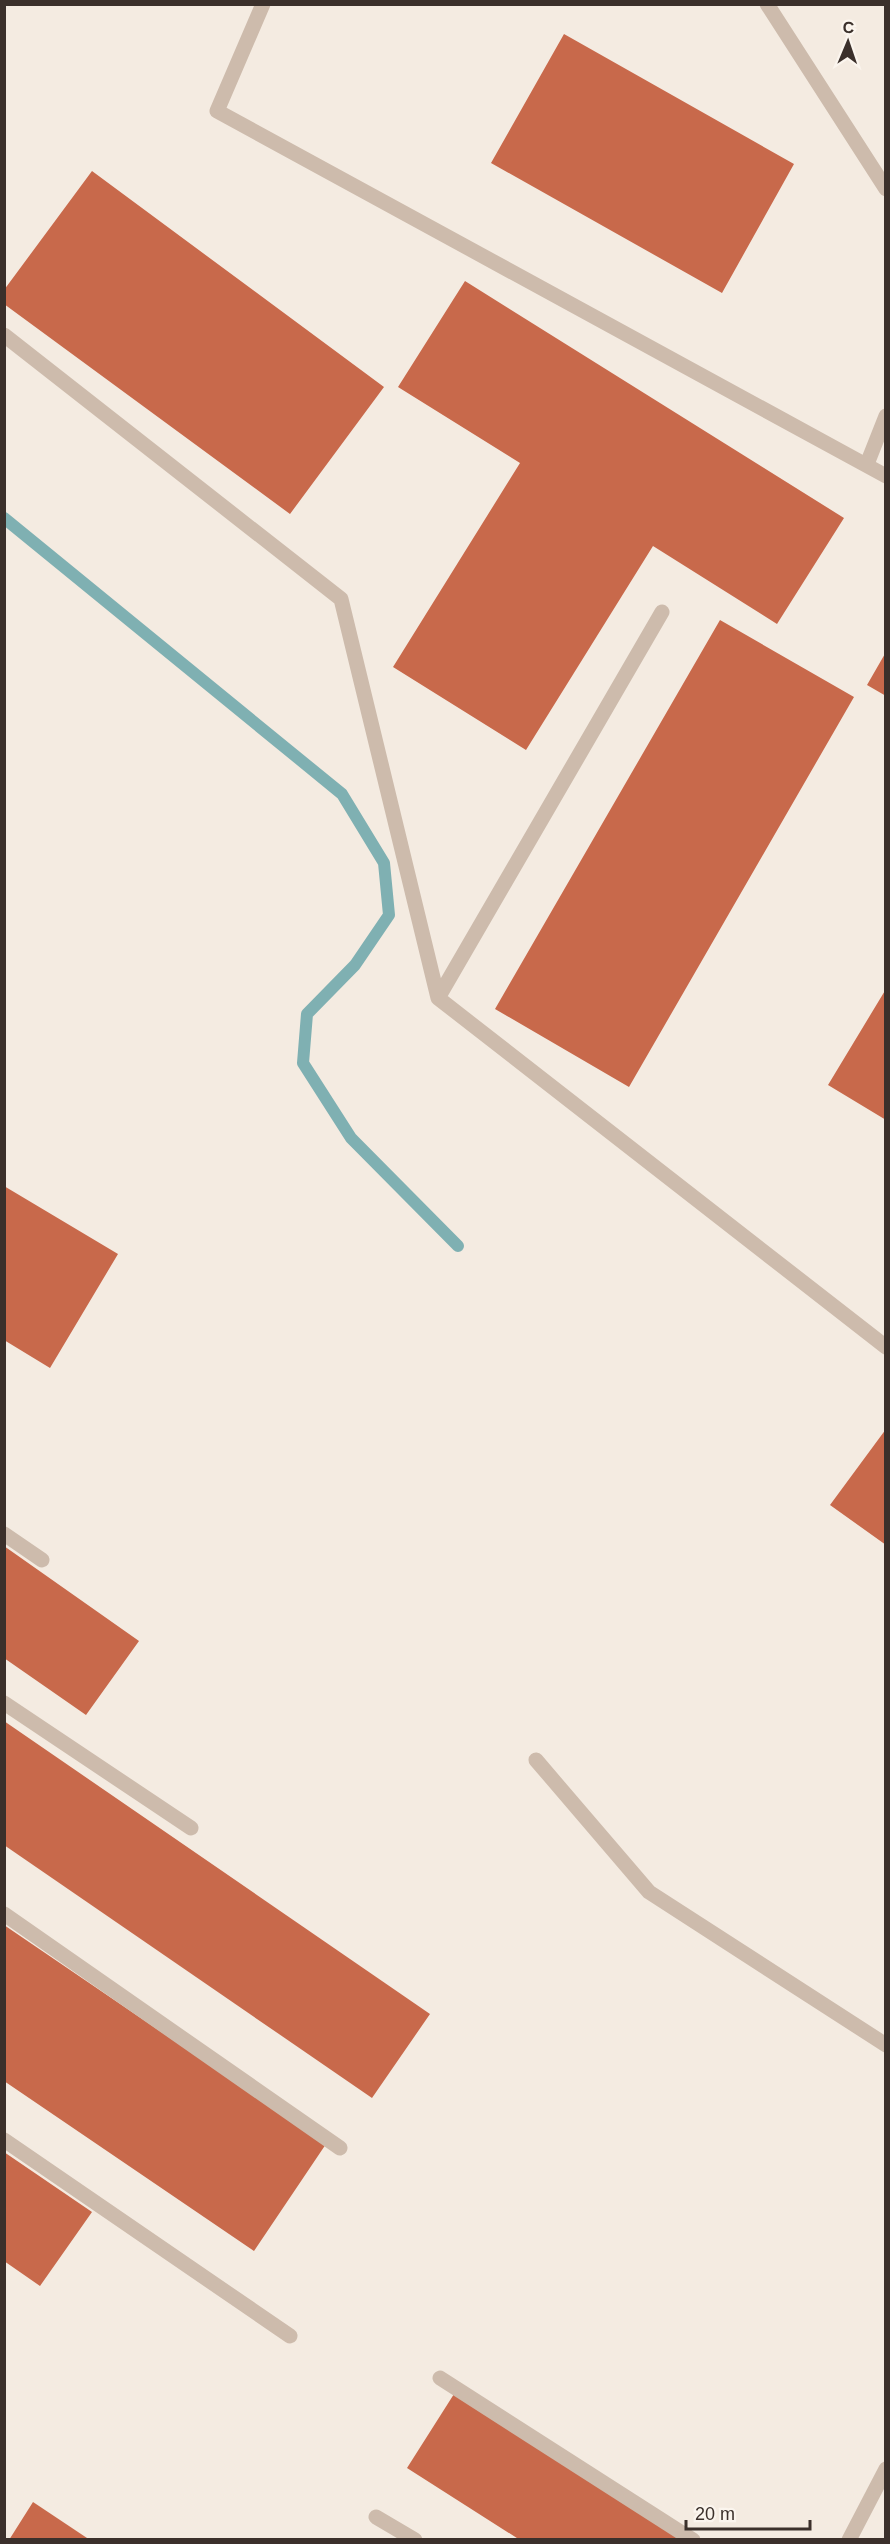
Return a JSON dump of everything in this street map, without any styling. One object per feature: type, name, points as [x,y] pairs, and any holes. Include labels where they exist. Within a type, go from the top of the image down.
[{"type":"lane","points":[[263,4],[217,111],[867,464],[885,476]]},
{"type":"lane","points":[[767,4],[885,189]]},
{"type":"lane","points":[[4,335],[340,599],[438,998],[885,1347]]},
{"type":"lane","points":[[867,464],[885,416]]},
{"type":"lane","points":[[438,998],[662,612]]},
{"type":"lane","points":[[4,1534],[42,1560]]},
{"type":"lane","points":[[4,1703],[191,1828]]},
{"type":"lane","points":[[536,1760],[649,1892],[885,2045]]},
{"type":"lane","points":[[4,1914],[340,2148]]},
{"type":"lane","points":[[4,2140],[290,2336]]},
{"type":"lane","points":[[440,2378],[693,2540]]},
{"type":"lane","points":[[849,2540],[885,2469]]},
{"type":"lane","points":[[376,2517],[415,2540]]},
{"type":"building","points":[[564,34],[794,164],[722,293],[491,163]]},
{"type":"building","points":[[92,171],[384,387],[290,514],[4,304],[4,290]]},
{"type":"building","points":[[465,281],[844,518],[777,624],[653,546],[526,750],[393,667],[520,463],[398,387]]},
{"type":"building","points":[[720,620],[854,697],[629,1087],[495,1009]]},
{"type":"building","points":[[886,652],[886,696],[867,685]]},
{"type":"building","points":[[886,989],[886,1120],[828,1085]]},
{"type":"building","points":[[4,1186],[118,1254],[50,1368],[4,1340]]},
{"type":"building","points":[[886,1429],[886,1545],[830,1505]]},
{"type":"building","points":[[4,1546],[139,1641],[86,1715],[4,1658]]},
{"type":"building","points":[[4,1721],[430,2014],[372,2098],[4,1845]]},
{"type":"building","points":[[4,1925],[326,2144],[254,2251],[4,2081]]},
{"type":"building","points":[[4,2152],[92,2212],[40,2286],[4,2261]]},
{"type":"building","points":[[454,2394],[684,2540],[520,2540],[407,2468]]},
{"type":"building","points":[[33,2502],[90,2540],[9,2540]]},
{"type":"waterway","points":[[4,518],[342,794],[384,863],[389,915],[355,965],[307,1014],[303,1063],[351,1138],[458,1246]]}]
